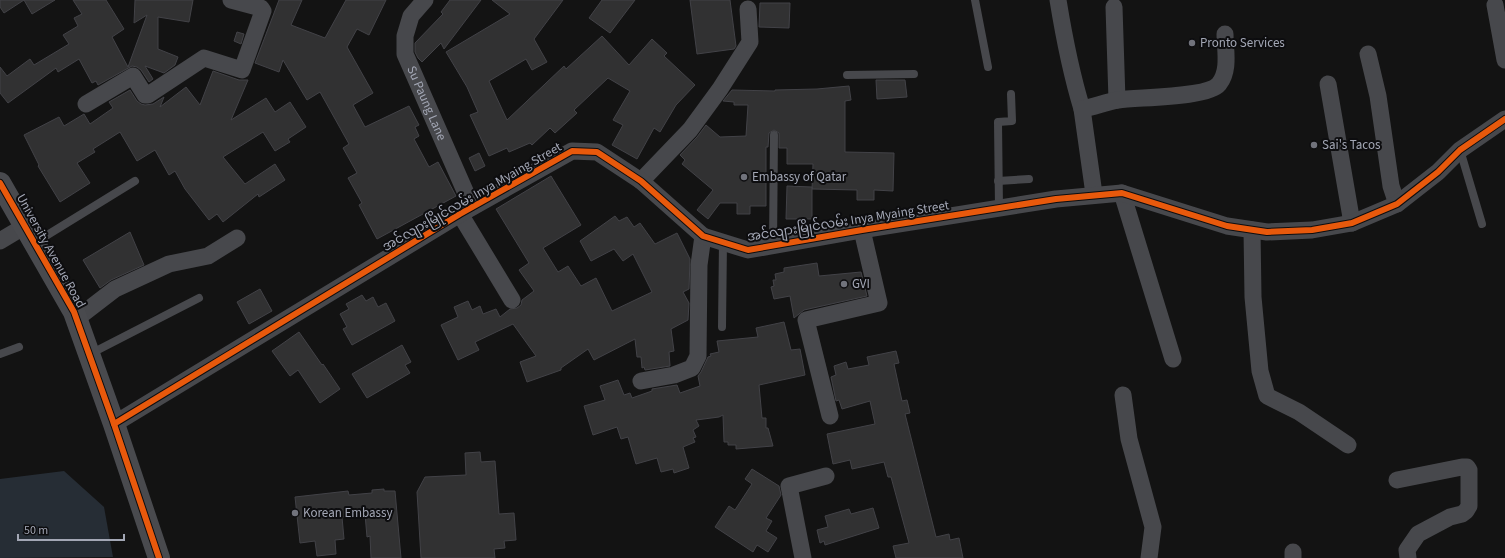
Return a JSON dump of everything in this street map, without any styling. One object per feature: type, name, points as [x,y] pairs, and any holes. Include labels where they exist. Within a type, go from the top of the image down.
[{"type":"main road","name":"University Avenue Road","points":[[0,183],[74,312],[114,424],[159,558]]},
{"type":"street","points":[[86,104],[133,76],[145,94],[148,95],[204,58],[242,70],[263,11],[261,8],[231,0]]},
{"type":"street","name":"Su Paung Lane","points":[[425,0],[411,16],[405,36],[405,54],[466,211],[512,300]]},
{"type":"street","points":[[1058,0],[1066,49],[1082,109],[1094,194]]},
{"type":"street","points":[[1495,5],[1505,60]]},
{"type":"street","points":[[1114,7],[1117,100]]},
{"type":"street","points":[[641,182],[690,130],[720,89],[750,42],[748,9]]},
{"type":"street","points":[[1082,109],[1117,100],[1186,95],[1208,91],[1218,85],[1226,72],[1224,34]]},
{"type":"street","points":[[1368,54],[1378,96],[1391,186],[1397,204]]},
{"type":"street","points":[[1328,84],[1352,223]]},
{"type":"street","name":"အင်လျားမြိုင်လမ်း Inya Myaing Street","points":[[114,424],[466,211],[572,151],[597,152],[641,182],[703,236],[748,250],[999,208],[1094,194],[1122,193],[1227,226],[1266,232],[1312,230],[1352,223],[1397,204],[1438,172],[1460,150],[1505,118]]},
{"type":"street","points":[[1122,193],[1173,359]]},
{"type":"street","points":[[830,416],[806,320],[879,303],[862,230]]},
{"type":"street","points":[[1252,230],[1253,297],[1260,371],[1268,396],[1298,412],[1348,444]]},
{"type":"street","points":[[0,241],[30,234]]},
{"type":"street","points":[[641,381],[674,375],[692,368],[698,356],[699,265],[703,236]]},
{"type":"street","points":[[76,319],[115,290],[169,264],[208,256],[237,238]]},
{"type":"street","points":[[1123,395],[1129,439],[1153,527],[1149,558]]},
{"type":"street","points":[[1397,480],[1462,467],[1467,467],[1469,470],[1469,506],[1466,511],[1462,514],[1450,517],[1418,534],[1407,550],[1408,558]]},
{"type":"street","points":[[803,558],[788,486],[826,476]]},
{"type":"lane","points":[[975,0],[988,67]]},
{"type":"lane","points":[[847,75],[914,74]]},
{"type":"lane","points":[[999,208],[998,122],[1012,121],[1011,94]]},
{"type":"lane","points":[[773,246],[774,135]]},
{"type":"lane","points":[[1460,150],[1482,224]]},
{"type":"lane","points":[[998,181],[1029,179]]},
{"type":"lane","points":[[30,234],[135,181]]},
{"type":"lane","points":[[722,242],[722,327]]},
{"type":"lane","points":[[89,355],[199,298]]},
{"type":"lane","points":[[0,354],[19,347]]},
{"type":"shaded area","points":[[64,471],[104,507],[113,557],[0,558],[0,479]]},
{"type":"building","points":[[0,0],[24,0],[4,13],[0,7]]},
{"type":"building","points":[[24,0],[55,0],[32,14]]},
{"type":"building","points":[[73,0],[106,0],[124,29],[112,37],[128,67],[147,15],[134,23],[135,0],[193,0],[189,22],[158,17],[158,49],[178,57],[175,65],[164,73],[145,66],[153,79],[149,82],[141,70],[132,66],[98,85],[96,81],[92,83],[79,59],[58,72],[56,68],[8,103],[0,93],[0,67],[7,76],[30,59],[34,65],[69,44],[63,35],[78,26],[74,18],[82,14]]},
{"type":"building","points":[[279,0],[302,0],[291,25],[325,38],[346,0],[386,0],[369,35],[357,29],[347,47],[373,93],[353,105],[365,127],[409,106],[419,125],[415,127],[419,136],[414,139],[429,167],[438,162],[456,196],[377,239],[359,205],[362,203],[348,178],[357,173],[343,148],[349,144],[320,92],[307,100],[283,60],[279,72],[255,63]]},
{"type":"building","points":[[450,0],[481,0],[444,49],[441,43],[422,62],[415,52],[415,43],[443,14],[441,12]]},
{"type":"building","points":[[492,0],[563,0],[534,39],[547,62],[532,70],[526,59],[489,81],[507,120],[564,66],[566,69],[602,36],[629,65],[652,39],[667,53],[664,56],[695,85],[676,105],[660,132],[654,128],[637,159],[612,145],[623,125],[613,120],[630,91],[608,78],[574,110],[577,113],[555,133],[550,128],[532,145],[530,143],[509,152],[507,148],[489,156],[470,115],[478,112],[467,87],[446,52],[510,14]]},
{"type":"building","points":[[602,0],[635,0],[610,33],[589,18]]},
{"type":"building","points":[[690,0],[730,0],[736,46],[734,49],[697,54]]},
{"type":"building","points":[[760,3],[790,3],[789,28],[759,27]]},
{"type":"building","points":[[237,32],[244,34],[241,44],[234,41]]},
{"type":"building","points":[[213,71],[239,80],[248,80],[231,120],[266,98],[275,112],[290,102],[306,127],[288,139],[290,142],[275,151],[263,132],[223,157],[245,184],[275,164],[285,180],[259,197],[258,194],[223,222],[217,214],[209,220],[185,189],[175,171],[169,175],[155,150],[137,161],[120,132],[93,149],[95,152],[77,163],[90,183],[60,202],[38,166],[39,165],[24,135],[59,117],[64,126],[84,114],[90,124],[113,108],[109,102],[130,90],[137,101],[145,105],[153,104],[164,97],[160,107],[186,87],[200,105]]},
{"type":"building","points":[[876,80],[905,80],[907,97],[877,99]]},
{"type":"building","points":[[849,86],[851,100],[845,101],[845,152],[894,153],[893,191],[874,190],[874,200],[857,200],[857,190],[812,189],[813,164],[787,164],[787,148],[779,148],[779,133],[774,130],[769,133],[768,147],[766,147],[766,206],[750,206],[750,214],[737,214],[737,203],[720,203],[708,219],[697,210],[713,190],[682,164],[685,160],[680,155],[706,125],[720,137],[746,136],[748,105],[734,105],[734,102],[723,101],[732,90],[775,91]]},
{"type":"building","points":[[479,153],[485,166],[475,171],[469,158]]},
{"type":"building","points":[[551,176],[581,225],[543,248],[558,272],[568,266],[581,286],[596,278],[612,311],[652,292],[633,254],[623,261],[614,249],[591,261],[580,241],[615,216],[619,221],[627,217],[634,227],[640,223],[655,244],[677,233],[690,259],[689,289],[683,292],[689,303],[688,320],[671,329],[674,351],[669,352],[670,366],[645,370],[644,367],[642,368],[641,357],[637,357],[635,339],[594,360],[588,349],[561,368],[561,370],[527,382],[520,362],[536,356],[513,324],[475,342],[479,350],[458,360],[441,325],[458,317],[454,307],[468,301],[472,310],[480,306],[483,314],[496,309],[500,317],[510,309],[517,308],[521,305],[522,300],[534,291],[519,270],[529,263],[496,209]]},
{"type":"building","points":[[787,186],[812,187],[812,219],[786,219]]},
{"type":"building","points":[[130,232],[144,265],[111,280],[100,288],[83,260]]},
{"type":"building","points":[[817,263],[819,276],[861,272],[867,296],[804,310],[794,318],[790,296],[774,299],[771,287],[774,286],[773,280],[776,280],[775,274],[784,272],[784,268]]},
{"type":"building","points":[[260,289],[272,311],[249,324],[237,302]]},
{"type":"building","points":[[362,295],[366,301],[373,297],[378,307],[386,303],[395,321],[352,345],[343,329],[347,327],[340,314],[349,309],[346,304]]},
{"type":"building","points":[[784,322],[791,350],[800,349],[805,375],[759,385],[762,418],[766,418],[766,428],[768,428],[773,446],[736,449],[736,445],[728,445],[728,442],[724,442],[723,415],[719,417],[696,420],[699,426],[693,430],[696,437],[693,438],[695,442],[683,447],[689,468],[674,473],[673,469],[661,472],[657,458],[636,464],[628,437],[621,439],[617,427],[593,435],[584,406],[605,400],[600,386],[618,380],[624,395],[630,393],[632,398],[652,391],[652,389],[677,385],[680,393],[700,386],[698,376],[708,357],[711,356],[710,354],[719,352],[717,341],[758,337],[756,328]]},
{"type":"building","points":[[299,332],[340,389],[320,403],[298,370],[290,376],[272,351]]},
{"type":"building","points":[[402,345],[411,362],[405,365],[410,373],[367,398],[352,374]]},
{"type":"building","points":[[896,351],[899,363],[894,364],[902,401],[907,400],[910,413],[905,414],[936,537],[949,534],[950,540],[959,538],[963,558],[896,558],[893,546],[909,543],[891,477],[888,477],[884,462],[852,469],[850,460],[833,464],[827,434],[875,424],[870,401],[842,409],[839,400],[836,401],[831,377],[836,375],[834,366],[846,362],[848,369],[869,365],[867,357]]},
{"type":"building","points":[[480,452],[481,462],[495,461],[499,514],[514,513],[516,540],[504,541],[505,548],[494,549],[495,558],[421,558],[417,492],[425,477],[466,475],[465,453]]},
{"type":"building","points":[[752,469],[779,486],[781,495],[766,518],[772,521],[766,531],[777,538],[768,552],[757,545],[753,552],[715,527],[729,506],[735,510],[752,484],[745,479]]},
{"type":"building","points":[[384,489],[384,491],[395,491],[401,558],[371,558],[370,536],[367,537],[365,514],[342,517],[344,539],[335,540],[336,554],[317,556],[315,541],[300,543],[295,497],[348,491],[349,495],[372,493],[372,490]]},
{"type":"building","points":[[873,508],[879,528],[825,545],[824,541],[820,543],[817,530],[828,527],[825,516],[849,509],[851,514]]},
{"type":"cycle path","points":[[114,424],[460,214],[572,151],[597,152],[641,181],[703,236],[748,250],[1056,199],[1122,193],[1227,226],[1267,232],[1312,230],[1352,223],[1397,204],[1438,172],[1460,150],[1505,119]]},
{"type":"cycle path","points":[[0,183],[74,312],[114,424],[159,558]]},
{"type":"place","name":"Pronto Services","points":[[1192,43]]},
{"type":"place","name":"Sai's Tacos","points":[[1314,145]]},
{"type":"place","name":"Embassy of Qatar","points":[[744,177]]},
{"type":"place","name":"GVI","points":[[844,284]]},
{"type":"place","name":"Korean Embassy","points":[[295,513]]}]
